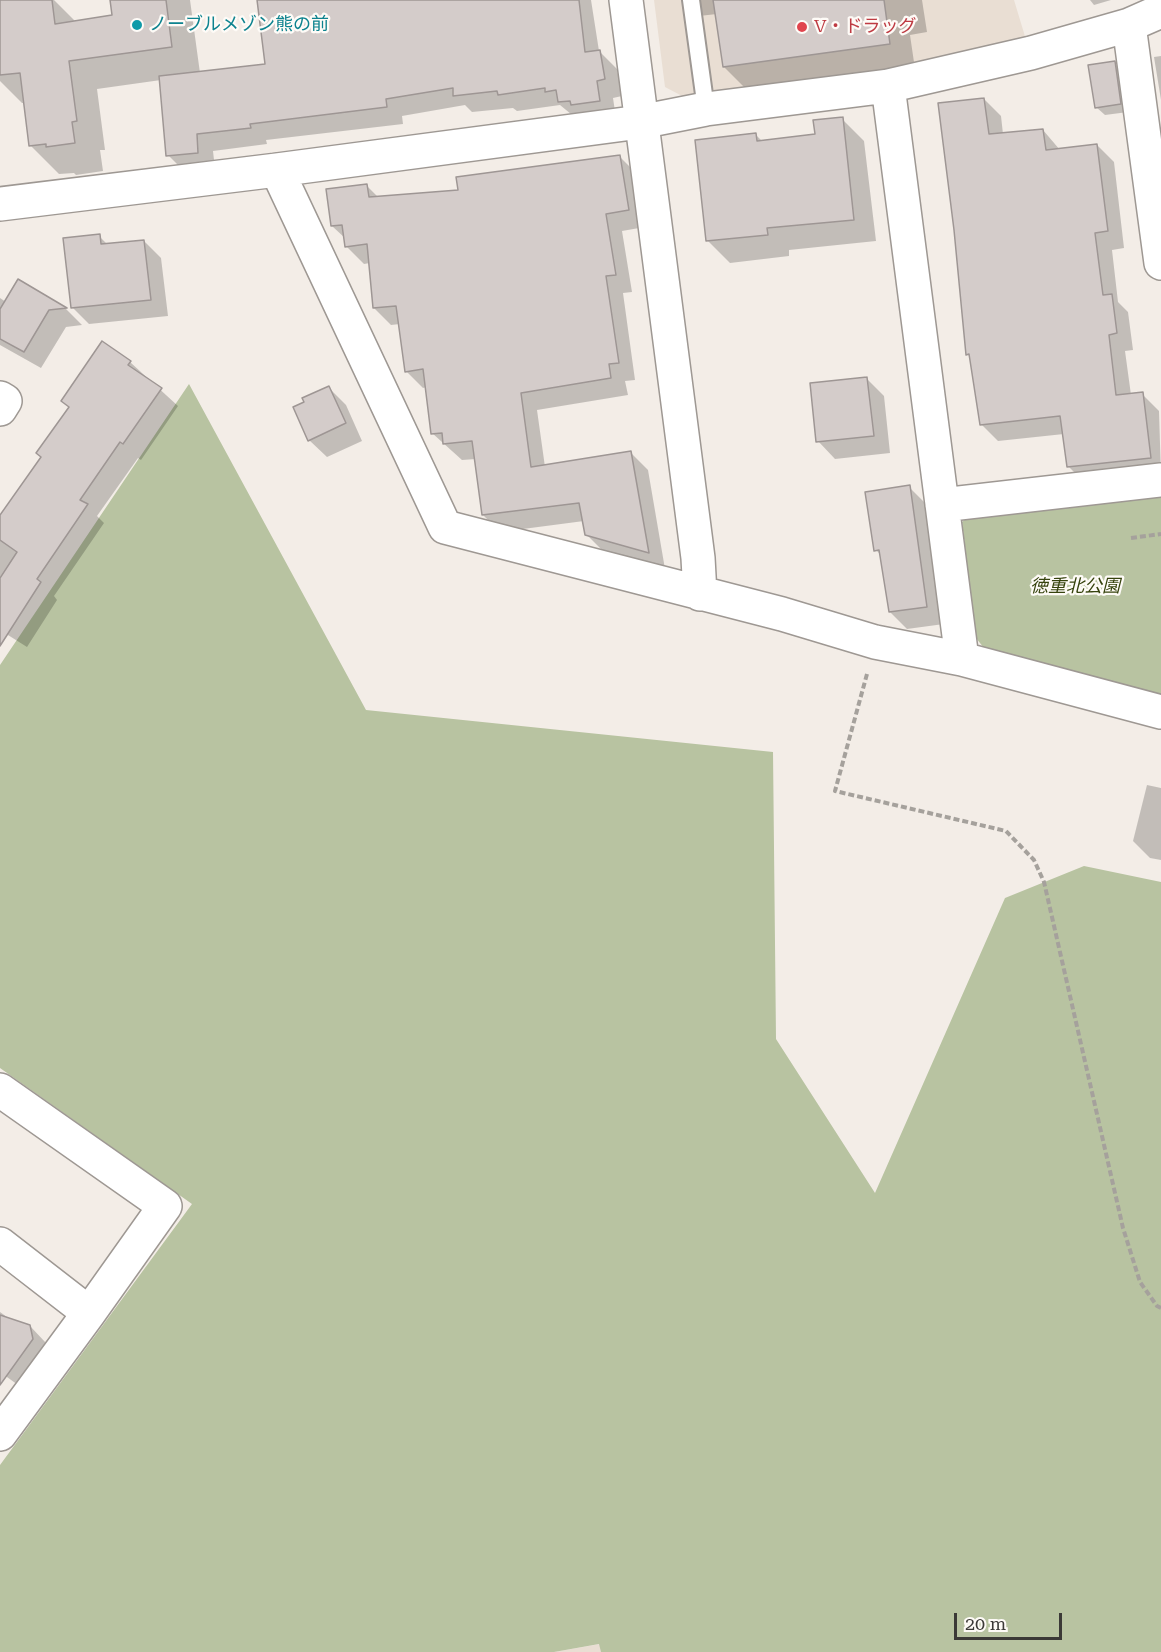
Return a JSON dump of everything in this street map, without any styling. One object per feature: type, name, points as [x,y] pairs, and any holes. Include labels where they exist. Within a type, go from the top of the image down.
[{"type":"street","points":[[626,0],[698,558],[700,594]]},
{"type":"street","points":[[0,204],[640,122],[704,96],[888,86],[1031,53],[1129,25],[1161,11]]},
{"type":"street","points":[[1129,25],[1158,224],[1161,262]]},
{"type":"street","points":[[888,86],[962,659]]},
{"type":"street","points":[[277,170],[445,527],[782,614],[875,642],[962,659],[1161,712]]},
{"type":"street","points":[[0,398],[5,401],[0,409]]},
{"type":"street","points":[[942,505],[1161,480]]},
{"type":"street","points":[[0,1090],[165,1206],[89,1313],[6,1414]]},
{"type":"street","points":[[0,1244],[89,1313]]},
{"type":"lane","points":[[691,0],[704,96]]},
{"type":"path","points":[[1131,538],[1161,534]]},
{"type":"path","points":[[875,642],[835,791],[1006,831],[1034,860],[1044,882],[1123,1228],[1140,1282],[1157,1306],[1161,1308]]},
{"type":"shaded area","points":[[654,0],[1014,0],[1027,43],[916,67],[686,98],[665,87]]},
{"type":"shaded area","points":[[600,1644],[601,1652],[554,1652]]},
{"type":"green space","points":[[189,384],[366,710],[773,752],[776,1039],[875,1193],[1005,898],[1084,866],[1161,882],[1161,1652],[601,1652],[599,1644],[554,1652],[0,1652],[0,1465],[192,1204],[0,1068],[0,665]]},
{"type":"green space","name":"徳重北公園","points":[[1161,491],[1161,698],[988,653],[976,638],[962,522],[973,511]]},
{"type":"building","points":[[0,0],[52,0],[55,24],[112,15],[110,0],[166,0],[172,47],[69,61],[77,121],[72,122],[75,143],[46,147],[46,144],[29,146],[20,73],[0,75]]},
{"type":"building","points":[[257,0],[579,0],[585,52],[600,50],[605,79],[597,81],[600,101],[571,105],[570,101],[558,102],[556,90],[545,92],[545,88],[498,95],[497,91],[453,96],[453,88],[386,99],[387,107],[250,124],[251,128],[197,134],[198,153],[166,156],[159,76],[265,64]]},
{"type":"building","name":"V・ドラッグ","points":[[713,0],[884,0],[890,44],[723,67]]},
{"type":"building","points":[[1115,61],[1121,104],[1095,108],[1088,65]]},
{"type":"building","points":[[984,98],[989,134],[1043,129],[1046,150],[1097,144],[1108,231],[1095,233],[1103,295],[1112,294],[1117,333],[1109,335],[1116,395],[1143,392],[1151,458],[1067,467],[1060,416],[980,425],[969,354],[966,355],[954,230],[938,103]]},
{"type":"building","points":[[843,117],[854,220],[767,228],[768,235],[706,241],[695,140],[756,133],[757,141],[815,134],[813,120]]},
{"type":"building","points":[[620,155],[629,210],[606,214],[616,275],[606,276],[619,363],[609,364],[611,378],[521,393],[531,467],[631,451],[649,553],[585,535],[579,503],[482,515],[472,441],[443,444],[442,433],[431,434],[423,369],[405,372],[396,306],[373,308],[367,244],[345,247],[342,225],[331,226],[326,189],[367,184],[369,197],[458,190],[456,177]]},
{"type":"building","points":[[100,234],[101,244],[144,240],[151,300],[71,308],[63,238]]},
{"type":"building","points":[[18,279],[67,308],[49,310],[24,352],[0,339],[0,309]]},
{"type":"building","points":[[102,341],[131,361],[128,365],[162,388],[123,444],[120,442],[80,500],[88,504],[37,579],[41,582],[0,646],[0,578],[17,552],[0,540],[0,515],[41,457],[36,453],[69,407],[61,401]]},
{"type":"building","points":[[867,377],[874,436],[816,442],[810,383]]},
{"type":"building","points":[[329,386],[346,423],[308,441],[293,407],[304,402],[302,398]]},
{"type":"building","points":[[910,485],[927,607],[889,612],[879,550],[874,551],[865,492]]},
{"type":"building","points":[[0,1315],[30,1325],[33,1339],[0,1385]]},
{"type":"place","name":"ノーブルメゾン熊の前","points":[[137,25]]},
{"type":"place","name":"V・ドラッグ","points":[[802,27]]}]
